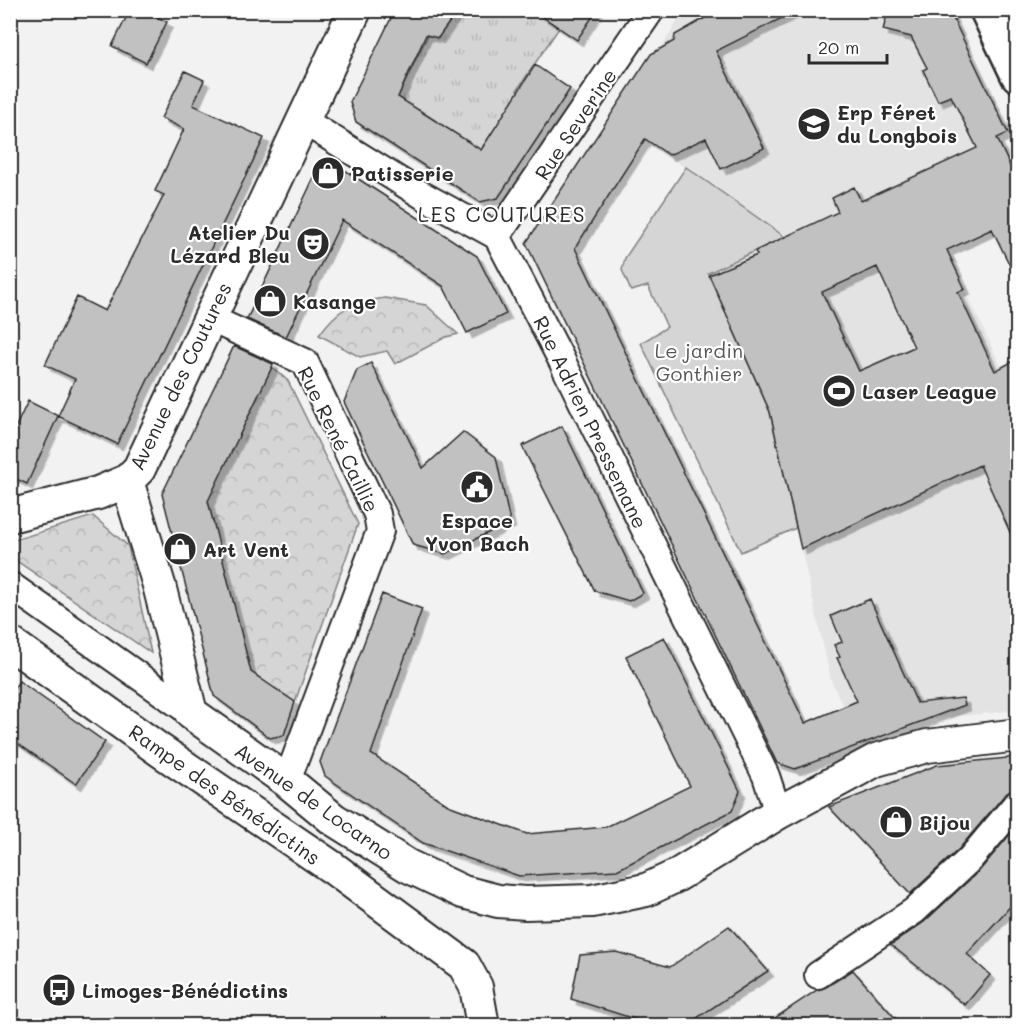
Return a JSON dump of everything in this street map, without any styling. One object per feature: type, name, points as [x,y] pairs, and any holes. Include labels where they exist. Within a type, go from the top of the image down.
[{"type":"main road","points":[[987,10],[1017,75]]},
{"type":"street","name":"Avenue des Coutures","points":[[10,516],[98,493],[127,481],[139,469],[355,10]]},
{"type":"street","name":"Rue Severine","points":[[497,236],[651,10]]},
{"type":"street","points":[[304,121],[422,195],[497,236]]},
{"type":"street","name":"Rue Adrien Pressemane","points":[[497,236],[561,359],[766,776],[778,813]]},
{"type":"street","name":"Rue René Caillie","points":[[209,318],[305,362],[376,514],[380,531],[286,781]]},
{"type":"street","name":"Avenue des Coutures","points":[[127,481],[159,585],[191,714]]},
{"type":"street","name":"Avenue de Locarno","points":[[10,585],[286,781],[333,819],[408,866],[463,892],[498,901],[526,903],[592,901],[646,890],[711,856],[778,813],[876,760],[927,746],[1017,735]]},
{"type":"street","name":"Rampe des Bénédictins","points":[[10,643],[439,945],[464,965],[471,975],[480,1001],[483,1026]]},
{"type":"street","points":[[818,975],[914,911],[970,859],[1017,802]]},
{"type":"shaded area","points":[[684,11],[949,11],[1008,133],[913,178],[1017,401],[1017,710],[925,720],[861,744],[831,680],[770,412],[708,273],[785,236],[610,116],[639,73],[661,48]]},
{"type":"green space","points":[[458,11],[556,11],[549,21],[559,28],[517,90],[521,93],[483,146],[486,159],[462,139],[419,110],[416,114],[396,101],[428,35],[438,38]]},
{"type":"green space","name":"Le jardin Gonthier","points":[[686,167],[785,237],[708,273],[770,412],[796,528],[741,552],[641,343],[667,327],[648,286],[631,291],[622,270],[625,258]]},
{"type":"green space","points":[[385,298],[426,305],[458,334],[446,337],[395,364],[387,351],[360,357],[319,335],[333,318],[347,308]]},
{"type":"green space","points":[[272,367],[288,381],[358,524],[295,702],[275,688],[272,691],[257,682],[260,678],[251,672],[204,508]]},
{"type":"green space","points":[[93,516],[128,546],[151,653],[11,557],[11,541]]},
{"type":"building","points":[[130,10],[144,10],[167,22],[146,63],[112,46]]},
{"type":"building","points":[[395,10],[458,10],[438,38],[426,35],[398,97],[481,150],[535,65],[570,89],[498,198],[480,202],[356,122],[350,102]]},
{"type":"building","points":[[533,10],[597,10],[577,40]]},
{"type":"building","points":[[719,10],[798,10],[716,51],[764,148],[721,169],[706,138],[669,155],[645,139],[575,248],[805,723],[857,701],[837,658],[840,657],[834,645],[842,642],[831,616],[870,599],[917,703],[963,698],[965,705],[795,769],[777,763],[526,243],[651,54],[674,41],[675,35]]},
{"type":"building","points":[[898,10],[949,10],[1008,133],[997,138],[1017,181],[1017,280],[992,229],[947,250],[965,289],[958,292],[995,371],[1017,359],[1017,548],[980,465],[801,549],[770,412],[709,275],[757,255],[755,251],[838,212],[832,198],[854,187],[861,201],[977,148],[951,96],[938,101],[923,70],[927,68],[911,37],[883,30],[887,15]],"holes":[[[877,267],[914,347],[859,371],[822,292]]]},
{"type":"building","points":[[185,71],[204,80],[193,105],[264,138],[117,444],[58,416],[75,379],[45,365],[77,297],[105,311],[164,195],[155,191],[184,129],[161,118]]},
{"type":"building","points":[[337,165],[477,256],[506,314],[467,333],[443,286],[342,220],[286,337],[247,319],[317,171]]},
{"type":"building","points":[[234,346],[273,364],[208,501],[251,672],[295,702],[284,735],[270,738],[214,696],[162,494]]},
{"type":"building","points":[[371,363],[423,468],[463,432],[496,457],[510,522],[445,554],[413,545],[344,402],[357,370]]},
{"type":"building","points":[[28,401],[58,416],[27,484],[10,476],[10,439]]},
{"type":"building","points":[[562,426],[643,593],[629,601],[595,591],[522,446]]},
{"type":"building","points":[[382,594],[422,609],[371,754],[448,805],[527,834],[606,827],[690,786],[626,656],[664,637],[740,791],[732,811],[617,870],[519,876],[423,843],[325,776],[320,762]]},
{"type":"building","points":[[19,681],[105,742],[76,784],[10,738],[10,694]]},
{"type":"building","points":[[1017,757],[1017,787],[1007,792],[959,849],[910,894],[829,807],[937,765]]},
{"type":"building","points":[[1017,826],[1017,899],[967,954],[990,975],[965,1005],[891,945],[924,922],[980,870]]},
{"type":"building","points":[[729,926],[768,971],[685,1026],[657,1026],[571,999],[580,955],[616,952],[670,967]]},
{"type":"building","points":[[853,970],[902,1026],[763,1026],[817,990]]},
{"type":"place","name":"Erp Féret du Longbois","points":[[814,124]]},
{"type":"place","name":"Patisserie","points":[[328,173]]},
{"type":"place","name":"Atelier Du Lézard Bleu","points":[[313,244]]},
{"type":"place","name":"Kasange","points":[[270,301]]},
{"type":"place","name":"Laser League","points":[[839,391]]},
{"type":"place","name":"Espace Yvon Bach","points":[[477,487]]},
{"type":"place","name":"Art Vent","points":[[180,549]]},
{"type":"place","name":"Bijou","points":[[896,822]]},
{"type":"place","name":"Limoges-Bénédictins","points":[[59,990]]},
{"type":"district","name":"LES COUTURES","points":[[502,213]]}]
